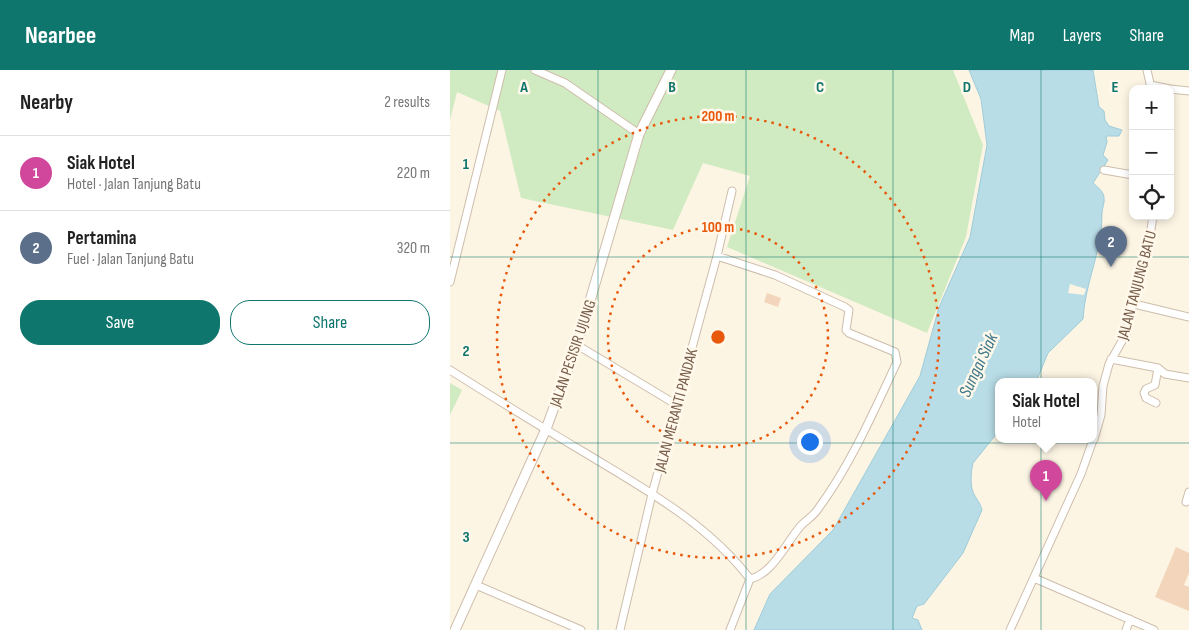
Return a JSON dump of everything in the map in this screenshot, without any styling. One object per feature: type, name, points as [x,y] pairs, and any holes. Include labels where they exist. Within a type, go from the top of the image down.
[{"type":"street","points":[[450,282],[502,70]]},
{"type":"street","points":[[535,70],[565,82],[639,134]]},
{"type":"street","name":"JALAN PESISIR UJUNG","points":[[455,630],[546,430],[577,346],[639,134],[671,70]]},
{"type":"street","points":[[1147,70],[1151,85]]},
{"type":"street","points":[[1174,89],[1189,91]]},
{"type":"street","points":[[1104,170],[1129,173]]},
{"type":"street","name":"JALAN MERANTI PANDAK","points":[[620,630],[652,494],[717,256],[732,191]]},
{"type":"street","name":"JALAN TANJUNG BATU","points":[[1097,428],[1101,416],[1103,386],[1111,360],[1126,334],[1152,220]]},
{"type":"street","points":[[717,256],[774,275],[845,307],[850,310],[846,330],[849,333],[895,352],[898,357],[847,467],[833,484],[817,511],[800,526],[778,557],[759,577],[750,579]]},
{"type":"street","points":[[1134,304],[1189,317]]},
{"type":"street","points":[[577,346],[676,405]]},
{"type":"street","points":[[1111,360],[1158,368],[1165,374],[1189,378]]},
{"type":"street","points":[[1156,403],[1146,398],[1144,394],[1146,389],[1155,385],[1158,368]]},
{"type":"street","points":[[450,370],[652,494],[707,533],[732,556],[750,579]]},
{"type":"street","name":"JALAN TANJUNG BATU","points":[[1010,630],[1081,474],[1092,443]]},
{"type":"street","points":[[1186,502],[1189,492]]},
{"type":"street","points":[[1034,578],[1154,630]]},
{"type":"street","points":[[730,630],[750,579]]},
{"type":"street","points":[[476,585],[581,630]]},
{"type":"street","points":[[1126,630],[1130,619]]},
{"type":"green space","points":[[450,70],[953,70],[983,145],[966,237],[927,333],[727,247],[750,176],[703,163],[673,230],[521,198],[500,111],[457,92],[450,120]]},
{"type":"green space","points":[[450,383],[462,390],[450,415]]},
{"type":"water","name":"Sungai Siak","points":[[969,70],[1093,70],[1099,107],[1104,111],[1105,120],[1109,126],[1122,130],[1119,136],[1106,136],[1107,142],[1103,155],[1108,160],[1093,183],[1103,193],[1104,202],[1100,240],[1084,305],[1083,319],[1048,353],[1038,378],[995,378],[995,436],[973,463],[972,470],[972,489],[982,510],[963,553],[924,604],[917,606],[912,618],[918,620],[922,630],[754,630],[770,594],[833,530],[920,376],[939,307],[970,237],[987,145],[981,99]]},
{"type":"pier","points":[[1070,284],[1086,289],[1084,295],[1068,293]]},
{"type":"building","points":[[767,293],[781,298],[778,307],[764,302]]},
{"type":"building","points":[[1176,547],[1189,553],[1189,573],[1184,585],[1189,587],[1189,611],[1155,597]]},
{"type":"place","name":"Pertamina","points":[[1111,267]]},
{"type":"place","name":"Siak Hotel","points":[[1046,501]]}]
